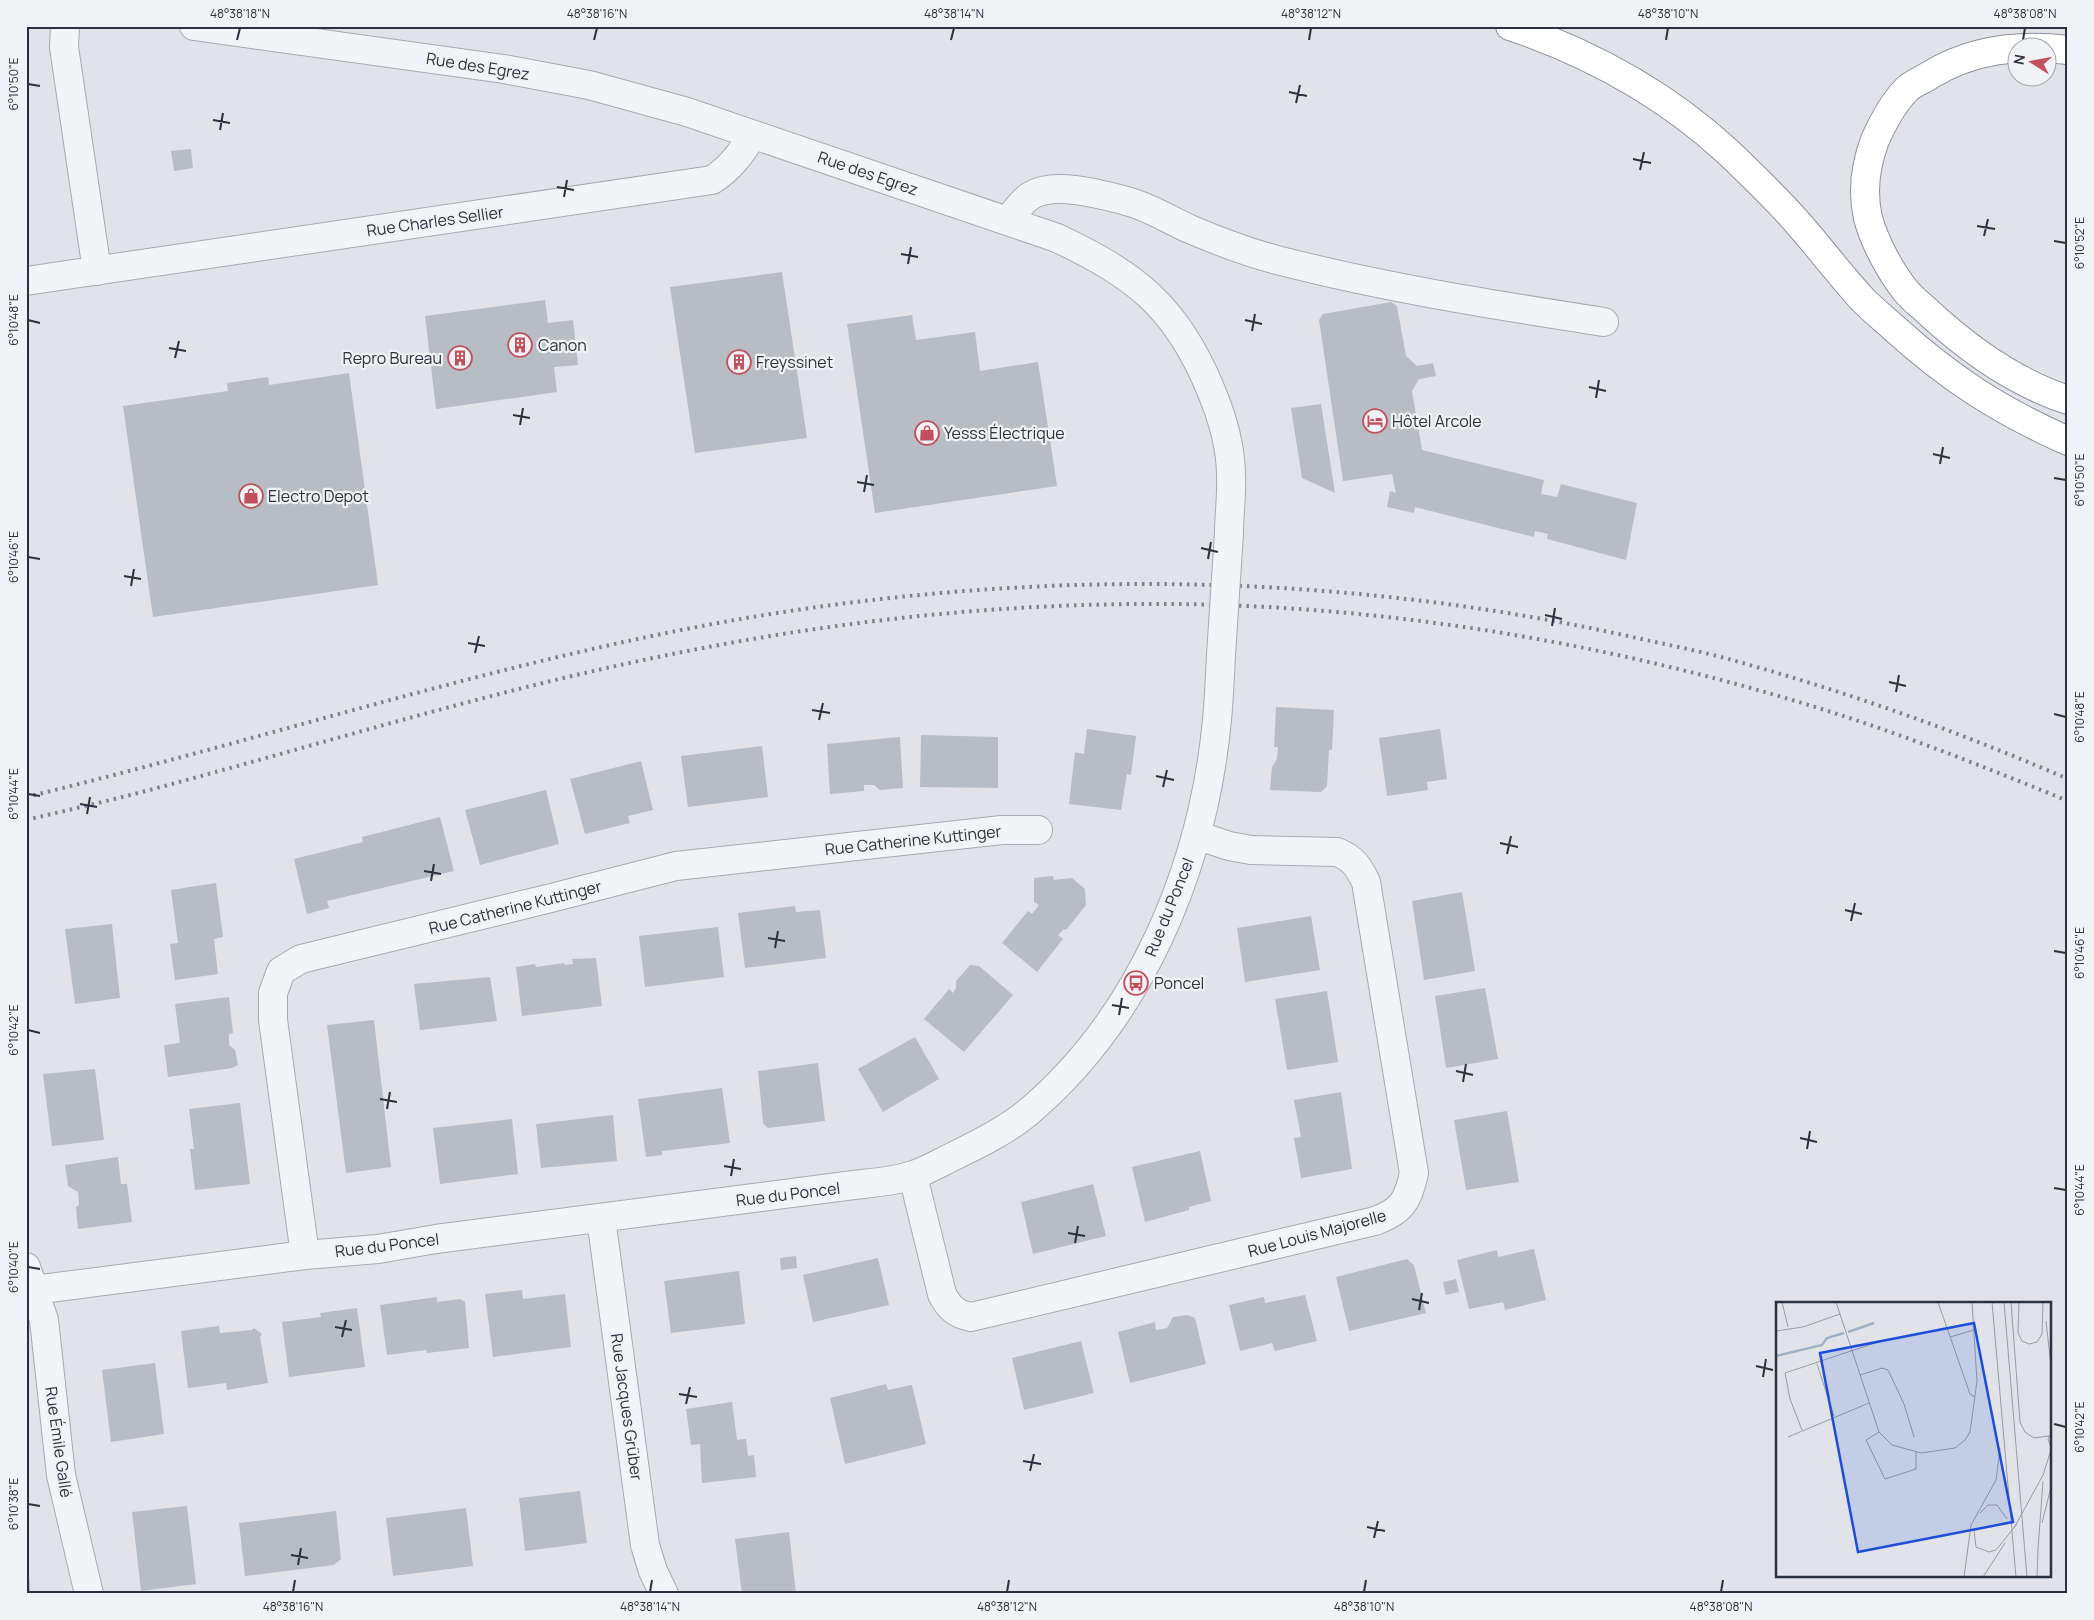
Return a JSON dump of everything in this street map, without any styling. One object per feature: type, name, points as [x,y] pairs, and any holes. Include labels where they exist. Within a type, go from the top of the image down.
[{"type":"highway","points":[[1510,26],[1578,52],[1630,80],[1677,110],[1727,152],[1796,220],[1864,301],[1925,356],[1971,391],[2034,426],[2068,441]]},
{"type":"highway","points":[[2068,50],[2013,47],[1977,54],[1944,67],[1908,89],[1883,120],[1869,155],[1865,187],[1868,218],[1884,257],[1906,292],[1950,332],[1999,366],[2051,395],[2068,400]]},
{"type":"street","points":[[65,26],[64,47],[97,271]]},
{"type":"street","name":"Rue des Egrez","points":[[194,26],[523,72],[589,85],[687,112],[1057,238],[1090,253],[1120,271],[1146,292],[1176,324],[1188,341],[1220,412],[1227,440],[1231,476],[1221,656]]},
{"type":"street","name":"Rue Charles Sellier","points":[[26,281],[712,180],[726,172],[753,135]]},
{"type":"street","points":[[1008,221],[1020,203],[1032,194],[1043,190],[1064,189],[1130,202],[1193,231],[1276,259],[1430,294],[1604,322]]},
{"type":"street","name":"Rue du Poncel","points":[[29,1283],[378,1248],[846,1186],[913,1176],[982,1142],[1025,1114],[1078,1065],[1136,983],[1176,895],[1196,835],[1207,786],[1217,720],[1221,656]]},
{"type":"street","name":"Rue Catherine Kuttinger","points":[[305,1255],[273,1020],[273,993],[282,971],[301,959],[676,866],[1002,830],[1038,830]]},
{"type":"street","name":"Rue Louis Majorelle","points":[[913,1176],[942,1294],[948,1306],[960,1315],[971,1318],[1375,1221],[1390,1215],[1402,1206],[1410,1192],[1414,1173],[1366,882],[1363,875],[1350,858],[1337,852],[1251,850],[1229,846],[1196,835]]},
{"type":"street","name":"Rue Jacques Grüber","points":[[601,1218],[645,1546],[653,1571],[664,1594]]},
{"type":"street","name":"Rue Émile Gallé","points":[[29,1283],[44,1320],[61,1475],[89,1594]]},
{"type":"building","points":[[191,149],[193,168],[174,171],[171,151]]},
{"type":"building","name":"Freyssinet","points":[[782,272],[807,438],[695,453],[670,287]]},
{"type":"building","points":[[545,300],[548,323],[573,320],[578,365],[554,367],[557,392],[436,409],[425,316]]},
{"type":"building","name":"Hôtel Arcole","points":[[1391,302],[1397,306],[1406,356],[1417,366],[1433,363],[1436,376],[1419,379],[1412,391],[1422,450],[1544,480],[1541,494],[1557,497],[1561,484],[1637,503],[1626,560],[1547,539],[1548,534],[1535,531],[1534,537],[1415,507],[1414,513],[1387,507],[1390,491],[1396,493],[1392,474],[1343,481],[1319,320],[1323,314]]},
{"type":"building","name":"Yesss Électrique","points":[[912,315],[916,340],[975,332],[980,371],[1038,362],[1057,486],[875,513],[847,324]]},
{"type":"building","name":"Electro Depot","points":[[349,373],[378,585],[153,617],[123,406],[228,391],[227,383],[268,377],[269,385]]},
{"type":"building","points":[[1321,404],[1335,493],[1302,478],[1291,408]]},
{"type":"building","points":[[1276,707],[1334,710],[1332,750],[1329,750],[1327,786],[1321,792],[1270,790],[1272,767],[1277,759],[1278,747],[1274,747]]},
{"type":"building","points":[[1087,729],[1136,736],[1131,775],[1127,774],[1121,810],[1069,804],[1075,752],[1084,754]]},
{"type":"building","points":[[1440,729],[1447,779],[1427,782],[1428,790],[1387,796],[1379,738]]},
{"type":"building","points":[[921,735],[998,737],[998,788],[920,787]]},
{"type":"building","points":[[900,737],[903,788],[880,790],[874,785],[864,785],[864,791],[830,794],[827,744]]},
{"type":"building","points":[[762,746],[768,797],[688,807],[681,756]]},
{"type":"building","points":[[641,761],[653,810],[628,816],[630,823],[585,834],[570,779]]},
{"type":"building","points":[[546,790],[559,844],[480,865],[465,810]]},
{"type":"building","points":[[440,817],[454,871],[327,901],[329,908],[307,914],[294,859],[363,842],[362,837]]},
{"type":"building","points":[[1053,876],[1054,880],[1072,878],[1085,889],[1086,905],[1066,930],[1064,929],[1058,935],[1063,939],[1037,972],[1002,943],[1028,911],[1032,914],[1039,905],[1034,902],[1034,878]]},
{"type":"building","points":[[216,883],[223,937],[214,939],[218,974],[175,980],[170,944],[178,943],[171,890]]},
{"type":"building","points":[[1462,892],[1475,971],[1424,980],[1412,901]]},
{"type":"building","points":[[795,906],[796,912],[820,910],[826,958],[745,968],[738,913]]},
{"type":"building","points":[[1311,916],[1320,970],[1245,982],[1237,928]]},
{"type":"building","points":[[112,924],[120,998],[75,1004],[65,929]]},
{"type":"building","points":[[718,927],[724,977],[645,987],[639,936]]},
{"type":"building","points":[[596,958],[602,1006],[522,1016],[516,967],[535,964],[536,967],[564,963],[565,965],[573,964],[572,959]]},
{"type":"building","points":[[970,965],[979,966],[1013,995],[964,1052],[924,1019],[949,989],[953,993],[956,988],[956,981]]},
{"type":"building","points":[[490,977],[497,1021],[420,1030],[414,984]]},
{"type":"building","points":[[1485,988],[1498,1059],[1446,1068],[1435,996]]},
{"type":"building","points":[[1327,991],[1338,1062],[1287,1070],[1275,999]]},
{"type":"building","points":[[229,997],[233,1033],[229,1034],[229,1045],[235,1050],[238,1065],[232,1068],[168,1077],[164,1045],[180,1043],[175,1004]]},
{"type":"building","points":[[374,1020],[391,1167],[346,1173],[327,1025]]},
{"type":"building","points":[[915,1037],[939,1079],[883,1112],[858,1069]]},
{"type":"building","points":[[818,1063],[825,1121],[768,1128],[763,1123],[758,1071]]},
{"type":"building","points":[[95,1069],[104,1140],[52,1146],[43,1074]]},
{"type":"building","points":[[722,1088],[730,1143],[662,1151],[662,1155],[646,1157],[638,1099]]},
{"type":"building","points":[[1341,1092],[1352,1169],[1301,1178],[1294,1138],[1301,1137],[1294,1100]]},
{"type":"building","points":[[240,1103],[250,1184],[195,1190],[190,1149],[194,1149],[189,1109]]},
{"type":"building","points":[[1507,1111],[1519,1182],[1466,1190],[1454,1120]]},
{"type":"building","points":[[613,1115],[617,1161],[541,1168],[536,1124]]},
{"type":"building","points":[[512,1119],[518,1174],[440,1184],[433,1128]]},
{"type":"building","points":[[1200,1151],[1211,1201],[1189,1207],[1189,1210],[1145,1222],[1132,1167]]},
{"type":"building","points":[[118,1157],[121,1184],[127,1184],[132,1222],[78,1229],[76,1207],[79,1205],[78,1192],[68,1186],[65,1165]]},
{"type":"building","points":[[1093,1184],[1106,1236],[1033,1254],[1021,1202]]},
{"type":"building","points":[[1534,1249],[1546,1300],[1505,1310],[1503,1302],[1469,1309],[1457,1260],[1497,1250],[1498,1257]]},
{"type":"building","points":[[796,1256],[797,1268],[781,1270],[780,1258]]},
{"type":"building","points":[[878,1258],[889,1305],[813,1322],[803,1275]]},
{"type":"building","points":[[1407,1259],[1414,1265],[1426,1313],[1349,1331],[1336,1277]]},
{"type":"building","points":[[739,1271],[745,1324],[671,1333],[664,1281]]},
{"type":"building","points":[[1456,1279],[1459,1292],[1446,1295],[1443,1282]]},
{"type":"building","points":[[522,1290],[523,1299],[565,1294],[571,1347],[493,1357],[485,1294]]},
{"type":"building","points":[[1305,1295],[1317,1341],[1275,1351],[1272,1343],[1240,1351],[1229,1305],[1264,1297],[1265,1303]]},
{"type":"building","points":[[437,1297],[437,1302],[460,1299],[465,1302],[469,1348],[427,1353],[426,1350],[387,1355],[380,1305]]},
{"type":"building","points":[[357,1308],[365,1367],[289,1377],[282,1322],[321,1317],[320,1313]]},
{"type":"building","points":[[1187,1315],[1195,1318],[1206,1364],[1130,1383],[1118,1332],[1155,1322],[1156,1330],[1167,1328],[1173,1317]]},
{"type":"building","points":[[219,1326],[220,1333],[252,1330],[254,1328],[262,1334],[260,1337],[268,1383],[227,1390],[226,1383],[188,1388],[181,1331]]},
{"type":"building","points":[[1081,1341],[1094,1393],[1024,1410],[1012,1358]]},
{"type":"building","points":[[155,1363],[164,1434],[111,1442],[102,1370]]},
{"type":"building","points":[[886,1384],[888,1390],[912,1385],[926,1444],[845,1464],[830,1398]]},
{"type":"building","points":[[732,1402],[737,1440],[746,1439],[748,1456],[754,1455],[756,1477],[702,1483],[700,1444],[691,1445],[686,1409]]},
{"type":"building","points":[[580,1491],[587,1543],[525,1551],[519,1498]]},
{"type":"building","points":[[187,1506],[196,1584],[141,1591],[132,1512]]},
{"type":"building","points":[[466,1508],[473,1566],[393,1576],[386,1518]]},
{"type":"building","points":[[336,1511],[341,1559],[334,1565],[245,1576],[239,1523]]},
{"type":"building","points":[[789,1532],[796,1594],[742,1594],[735,1539]]},
{"type":"building","points":[[29,1577],[31,1594],[26,1594],[26,1578]]},
{"type":"railway","points":[[26,797],[104,778],[491,674],[647,637],[769,614],[892,598],[1015,588],[1138,584],[1261,587],[1384,596],[1506,613],[1628,636],[1721,657],[1853,697],[1940,727],[2068,779]]},
{"type":"railway","points":[[26,820],[160,787],[537,684],[717,645],[896,618],[1017,608],[1138,604],[1306,609],[1390,617],[1473,628],[1639,660],[1721,680],[1836,713],[2002,774],[2068,801]]},
{"type":"place","name":"Canon","points":[[520,345]]},
{"type":"place","name":"Repro Bureau","points":[[460,358]]},
{"type":"place","name":"Freyssinet","points":[[739,362]]},
{"type":"place","name":"Hôtel Arcole","points":[[1375,421]]},
{"type":"place","name":"Yesss Électrique","points":[[927,433]]},
{"type":"place","name":"Electro Depot","points":[[251,496]]},
{"type":"place","name":"Poncel","points":[[1136,983]]}]
